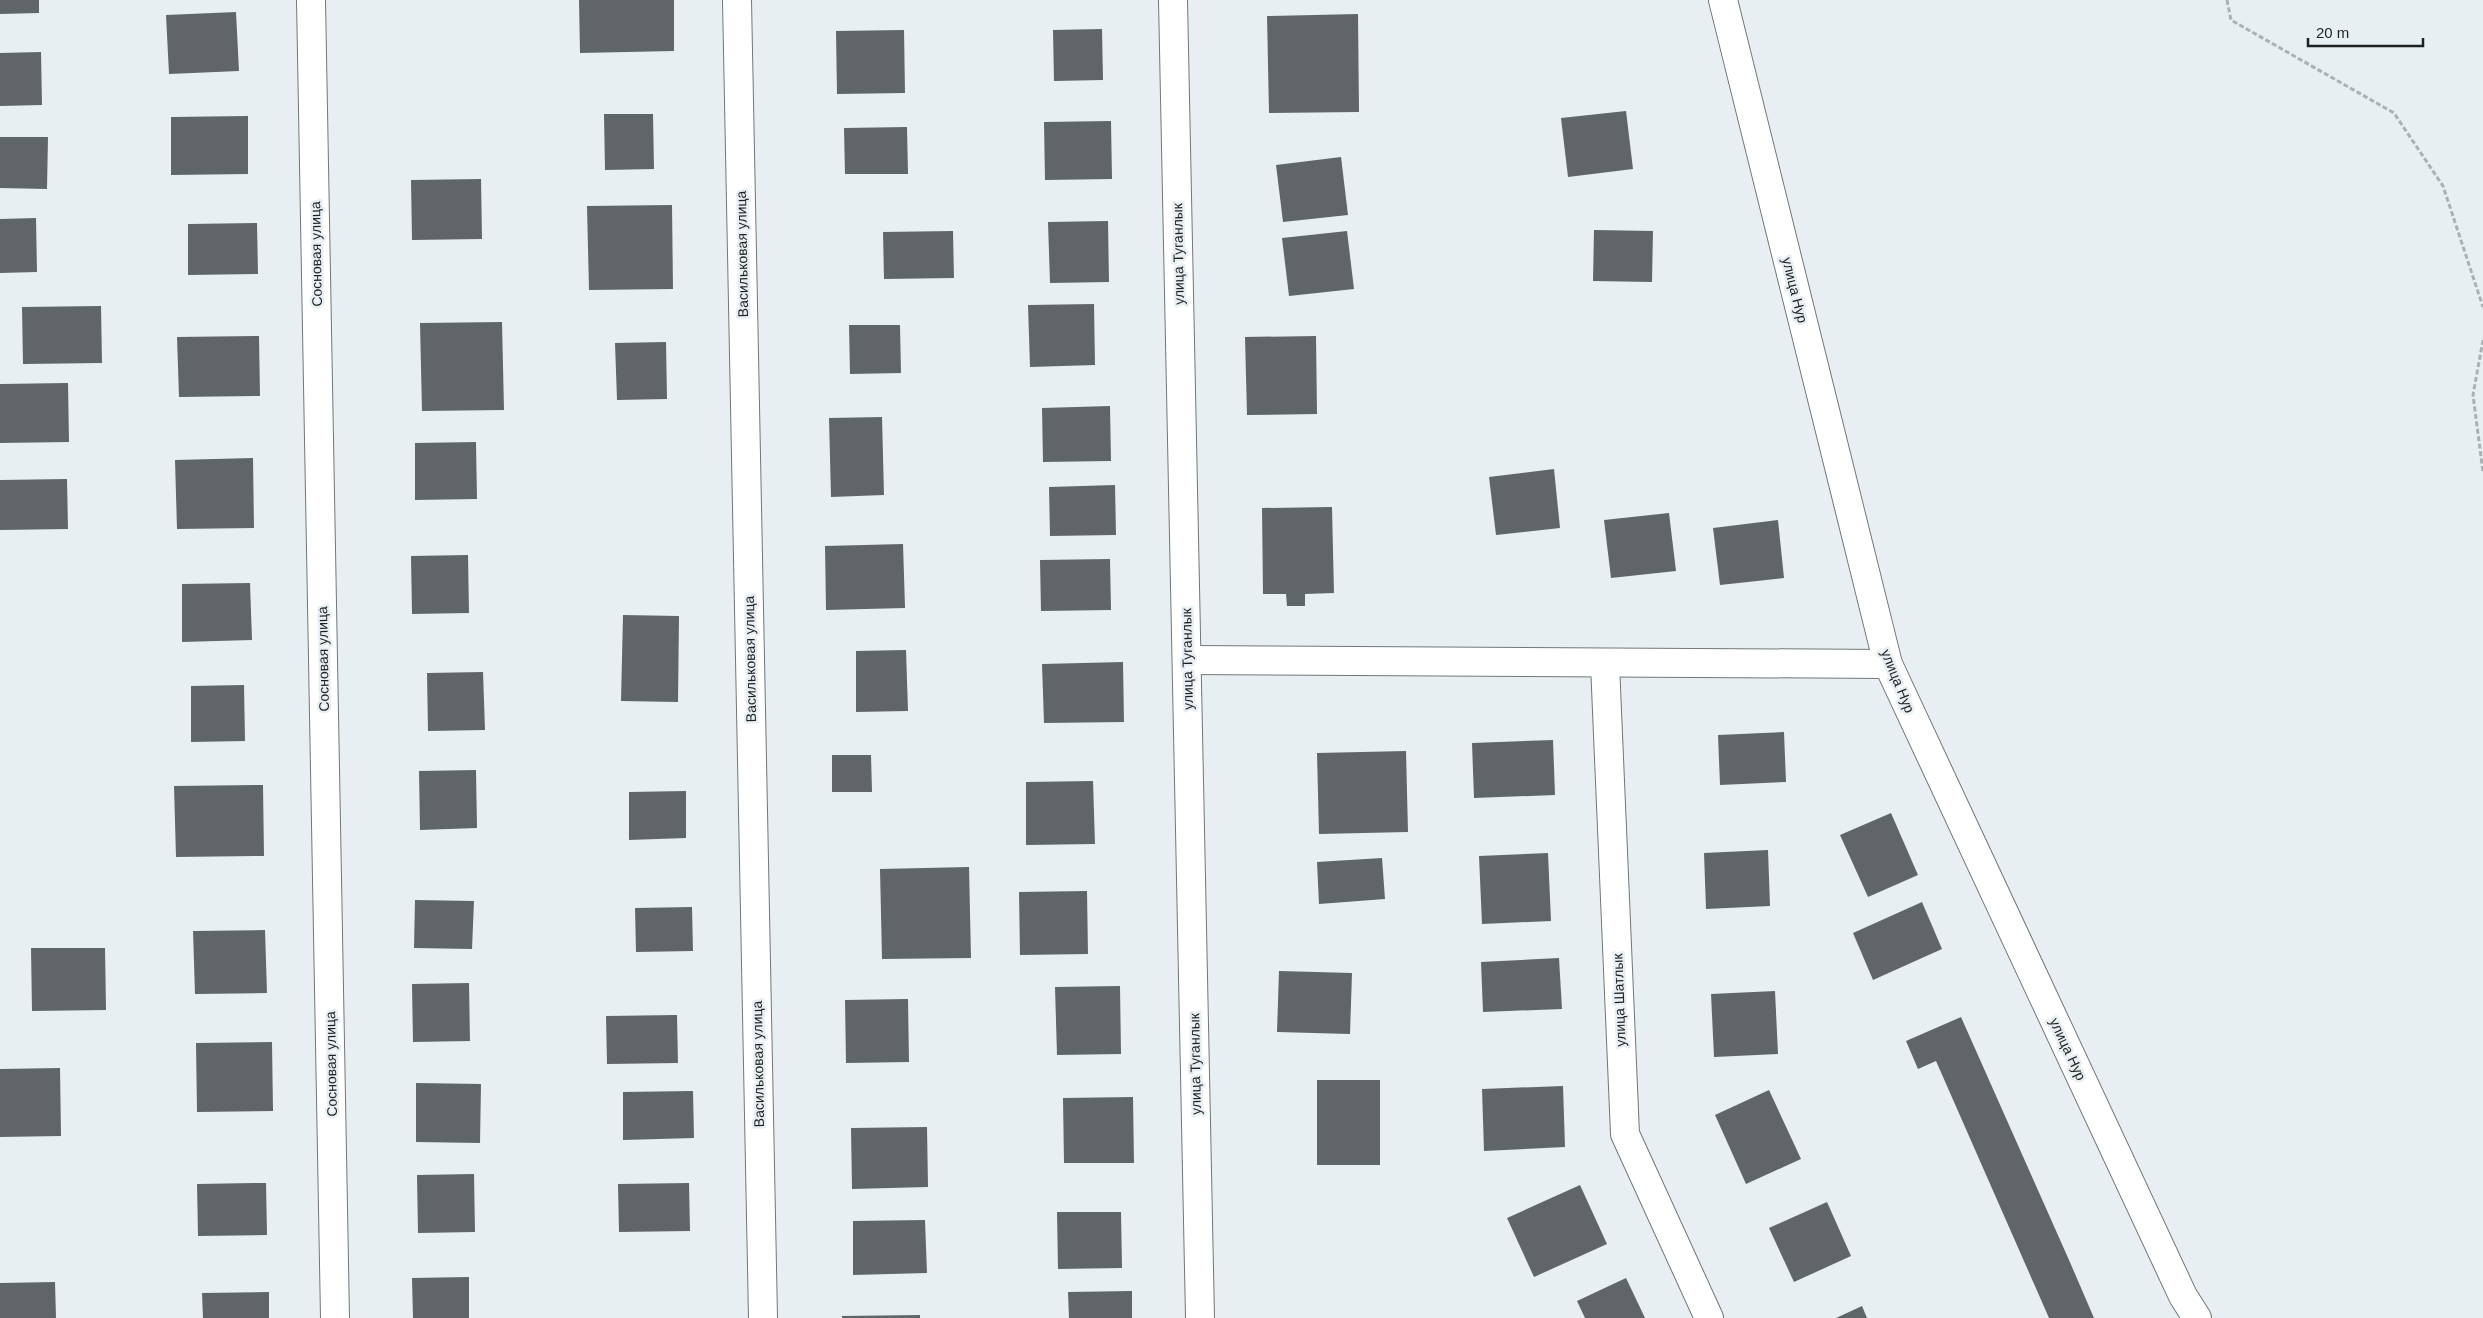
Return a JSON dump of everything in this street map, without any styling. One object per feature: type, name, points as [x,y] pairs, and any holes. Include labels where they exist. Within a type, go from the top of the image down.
[{"type":"street","name":"Сосновая улица","points":[[311,0],[335,1318]]},
{"type":"street","name":"Васильковая улица","points":[[737,0],[763,1318]]},
{"type":"street","name":"улица Туганлык","points":[[1172,0],[1200,1318]]},
{"type":"street","name":"улица Нур","points":[[1723,0],[1888,664],[2183,1296],[2197,1318]]},
{"type":"street","points":[[1187,660],[1605,664],[1888,664]]},
{"type":"street","name":"улица Шатлык","points":[[1605,664],[1625,1134],[1709,1318]]},
{"type":"path","points":[[2227,0],[2231,20],[2394,113],[2444,186],[2483,306]]},
{"type":"path","points":[[2483,340],[2473,395],[2483,472]]},
{"type":"building","points":[[0,0],[39,0],[39,13],[0,14]]},
{"type":"building","points":[[579,0],[674,0],[674,51],[580,53]]},
{"type":"building","points":[[236,12],[239,71],[169,74],[166,15]]},
{"type":"building","points":[[1358,14],[1359,112],[1269,113],[1267,16]]},
{"type":"building","points":[[1102,29],[1103,80],[1054,81],[1053,30]]},
{"type":"building","points":[[904,30],[905,93],[837,94],[836,31]]},
{"type":"building","points":[[41,52],[42,105],[0,106],[0,53]]},
{"type":"building","points":[[1626,111],[1633,169],[1568,177],[1561,118]]},
{"type":"building","points":[[604,114],[653,114],[654,169],[605,170]]},
{"type":"building","points":[[248,116],[248,174],[171,175],[171,117]]},
{"type":"building","points":[[1111,121],[1112,179],[1045,180],[1044,122]]},
{"type":"building","points":[[907,127],[908,174],[845,174],[844,128]]},
{"type":"building","points":[[0,137],[48,137],[47,189],[0,188]]},
{"type":"building","points":[[1341,157],[1348,215],[1283,222],[1276,165]]},
{"type":"building","points":[[481,179],[482,239],[412,240],[411,180]]},
{"type":"building","points":[[672,205],[673,289],[589,290],[587,206]]},
{"type":"building","points":[[36,218],[37,272],[0,273],[0,219]]},
{"type":"building","points":[[1108,221],[1109,282],[1050,283],[1048,222]]},
{"type":"building","points":[[257,223],[258,274],[188,275],[188,224]]},
{"type":"building","points":[[1594,230],[1653,231],[1652,282],[1593,281]]},
{"type":"building","points":[[953,231],[954,278],[884,279],[883,232]]},
{"type":"building","points":[[1347,231],[1354,289],[1289,296],[1282,238]]},
{"type":"building","points":[[1094,304],[1095,365],[1030,367],[1028,305]]},
{"type":"building","points":[[101,306],[102,363],[23,364],[22,307]]},
{"type":"building","points":[[502,322],[504,410],[422,411],[420,323]]},
{"type":"building","points":[[849,325],[900,325],[901,373],[850,374]]},
{"type":"building","points":[[259,336],[260,396],[179,397],[177,337]]},
{"type":"building","points":[[1316,336],[1317,414],[1247,415],[1245,337]]},
{"type":"building","points":[[666,342],[667,399],[617,400],[615,343]]},
{"type":"building","points":[[68,383],[69,442],[0,443],[0,384]]},
{"type":"building","points":[[1110,406],[1111,461],[1043,462],[1042,408]]},
{"type":"building","points":[[882,417],[884,495],[831,497],[829,418]]},
{"type":"building","points":[[476,442],[477,499],[415,500],[415,443]]},
{"type":"building","points":[[253,458],[254,528],[177,529],[175,460]]},
{"type":"building","points":[[1554,469],[1560,528],[1496,535],[1489,477]]},
{"type":"building","points":[[67,479],[68,529],[0,530],[0,480]]},
{"type":"building","points":[[1115,485],[1116,535],[1050,536],[1049,487]]},
{"type":"building","points":[[1332,507],[1334,593],[1305,594],[1305,606],[1287,606],[1286,594],[1263,594],[1262,508]]},
{"type":"building","points":[[1669,513],[1676,571],[1611,578],[1604,520]]},
{"type":"building","points":[[1778,520],[1784,578],[1720,585],[1713,528]]},
{"type":"building","points":[[903,544],[905,608],[826,610],[825,546]]},
{"type":"building","points":[[468,555],[469,613],[412,614],[411,556]]},
{"type":"building","points":[[1110,559],[1111,610],[1041,611],[1040,560]]},
{"type":"building","points":[[250,583],[252,640],[182,642],[182,584]]},
{"type":"building","points":[[623,615],[679,616],[678,702],[621,701]]},
{"type":"building","points":[[906,650],[908,711],[856,712],[856,651]]},
{"type":"building","points":[[1123,662],[1124,722],[1044,723],[1042,664]]},
{"type":"building","points":[[483,672],[485,730],[428,731],[427,673]]},
{"type":"building","points":[[244,685],[245,741],[191,742],[191,686]]},
{"type":"building","points":[[1784,732],[1786,782],[1720,785],[1718,735]]},
{"type":"building","points":[[1553,740],[1555,795],[1474,798],[1472,743]]},
{"type":"building","points":[[1406,751],[1408,832],[1319,834],[1317,753]]},
{"type":"building","points":[[832,755],[871,755],[872,792],[832,792]]},
{"type":"building","points":[[476,770],[477,828],[420,830],[419,771]]},
{"type":"building","points":[[1093,781],[1095,844],[1026,845],[1026,782]]},
{"type":"building","points":[[263,785],[264,856],[176,857],[174,786]]},
{"type":"building","points":[[686,791],[686,838],[629,840],[629,792]]},
{"type":"building","points":[[1891,813],[1918,875],[1868,897],[1840,835]]},
{"type":"building","points":[[1768,850],[1770,906],[1706,909],[1704,853]]},
{"type":"building","points":[[1548,853],[1551,921],[1482,924],[1479,856]]},
{"type":"building","points":[[1382,858],[1385,899],[1319,904],[1317,862]]},
{"type":"building","points":[[969,867],[971,958],[882,959],[880,869]]},
{"type":"building","points":[[1087,891],[1088,954],[1020,955],[1019,892]]},
{"type":"building","points":[[415,900],[474,901],[472,949],[414,948]]},
{"type":"building","points":[[1922,902],[1942,949],[1873,980],[1853,933]]},
{"type":"building","points":[[692,907],[693,951],[636,952],[635,908]]},
{"type":"building","points":[[265,930],[267,993],[195,994],[193,931]]},
{"type":"building","points":[[31,948],[105,948],[106,1010],[32,1011]]},
{"type":"building","points":[[1559,958],[1562,1009],[1483,1012],[1481,962]]},
{"type":"building","points":[[1279,971],[1352,973],[1350,1034],[1277,1032]]},
{"type":"building","points":[[469,983],[470,1041],[413,1042],[412,984]]},
{"type":"building","points":[[1120,986],[1121,1054],[1057,1055],[1055,987]]},
{"type":"building","points":[[1775,991],[1778,1054],[1714,1057],[1711,994]]},
{"type":"building","points":[[908,999],[909,1062],[846,1063],[845,1000]]},
{"type":"building","points":[[677,1015],[678,1063],[607,1064],[606,1016]]},
{"type":"building","points":[[1961,1017],[2094,1318],[2049,1318],[1936,1061],[1918,1069],[1906,1041]]},
{"type":"building","points":[[272,1042],[273,1111],[197,1112],[196,1043]]},
{"type":"building","points":[[60,1068],[61,1136],[0,1137],[0,1069]]},
{"type":"building","points":[[1317,1080],[1380,1080],[1380,1165],[1317,1165]]},
{"type":"building","points":[[416,1083],[481,1084],[480,1143],[416,1142]]},
{"type":"building","points":[[1563,1086],[1565,1147],[1484,1151],[1482,1089]]},
{"type":"building","points":[[1769,1090],[1801,1159],[1746,1184],[1715,1115]]},
{"type":"building","points":[[693,1091],[694,1138],[623,1140],[623,1092]]},
{"type":"building","points":[[1133,1097],[1134,1163],[1064,1163],[1063,1098]]},
{"type":"building","points":[[927,1127],[928,1187],[852,1189],[851,1128]]},
{"type":"building","points":[[474,1174],[475,1232],[418,1233],[417,1175]]},
{"type":"building","points":[[266,1183],[267,1235],[198,1236],[197,1184]]},
{"type":"building","points":[[689,1183],[690,1231],[619,1232],[618,1184]]},
{"type":"building","points":[[1580,1185],[1607,1244],[1534,1277],[1507,1218]]},
{"type":"building","points":[[1827,1202],[1851,1256],[1794,1282],[1769,1228]]},
{"type":"building","points":[[1057,1212],[1121,1212],[1122,1268],[1058,1269]]},
{"type":"building","points":[[925,1220],[927,1273],[853,1275],[853,1221]]},
{"type":"building","points":[[469,1277],[469,1318],[413,1318],[412,1278]]},
{"type":"building","points":[[1626,1278],[1645,1318],[1585,1318],[1577,1301]]},
{"type":"building","points":[[55,1282],[56,1318],[0,1318],[0,1283]]},
{"type":"building","points":[[1132,1291],[1132,1318],[1069,1318],[1068,1292]]},
{"type":"building","points":[[269,1292],[269,1318],[203,1318],[202,1293]]},
{"type":"building","points":[[1862,1306],[1867,1318],[1836,1318]]},
{"type":"building","points":[[920,1315],[920,1318],[842,1318],[842,1316]]}]
